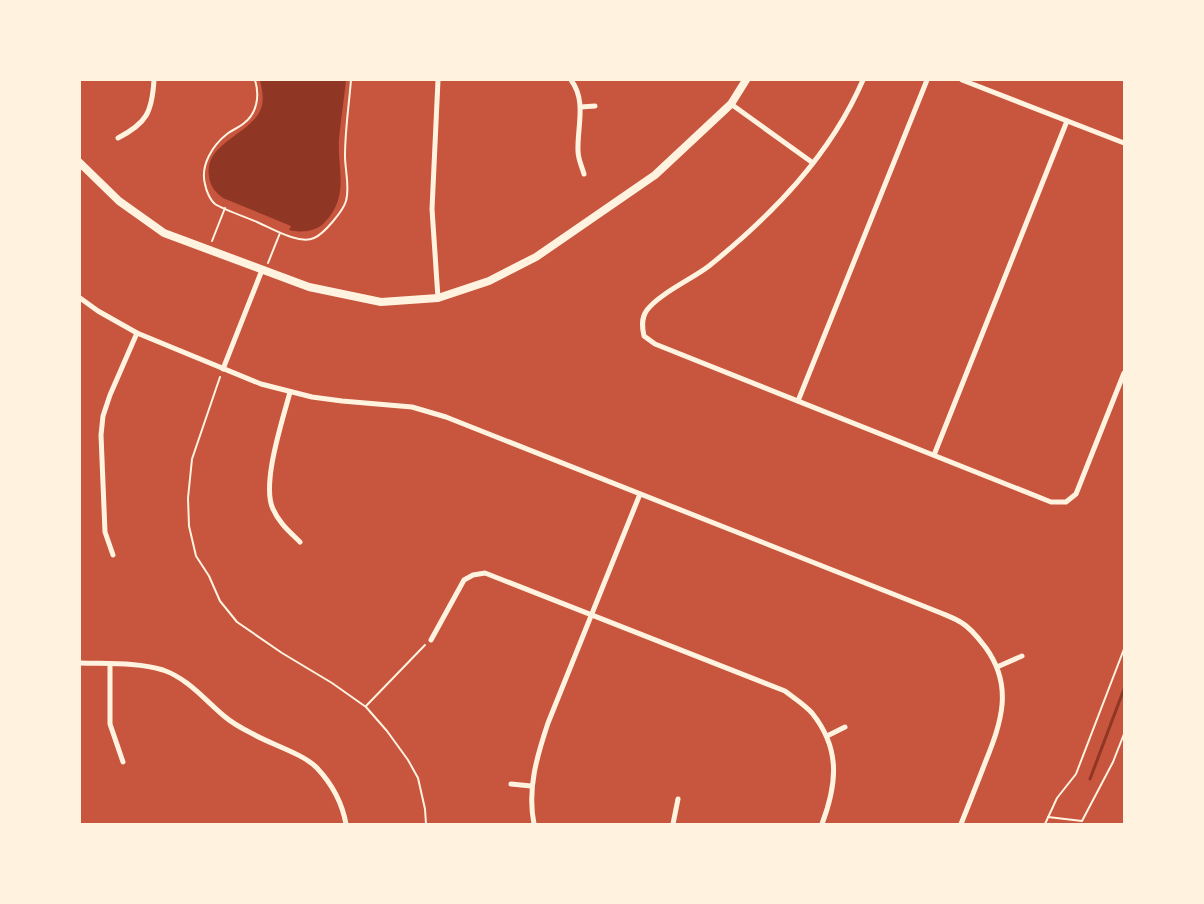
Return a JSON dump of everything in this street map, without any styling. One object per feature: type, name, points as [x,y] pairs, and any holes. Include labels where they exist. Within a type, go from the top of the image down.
[{"type":"street","points":[[118,138],[133,130],[142,122],[152,102],[154,80]]},
{"type":"street","points":[[438,80],[432,209],[438,298]]},
{"type":"street","points":[[571,80],[576,86],[581,107],[578,152],[584,174]]},
{"type":"street","points":[[80,163],[119,201],[164,233],[309,288],[381,302],[438,298],[489,281],[536,257],[655,175],[731,104],[746,80]]},
{"type":"street","points":[[863,80],[836,130],[792,190],[755,227],[707,268],[669,292],[648,309],[642,327],[644,336],[655,344],[1051,502],[1066,502],[1076,494],[1124,372]]},
{"type":"street","points":[[798,401],[926,80]]},
{"type":"street","points":[[962,80],[1124,143]]},
{"type":"street","points":[[731,104],[813,163]]},
{"type":"street","points":[[581,107],[595,106]]},
{"type":"street","points":[[934,455],[1067,121]]},
{"type":"street","points":[[223,369],[264,270]]},
{"type":"street","points":[[80,298],[98,311],[137,333],[261,384],[290,392],[342,401],[382,404],[421,410],[446,417],[963,623],[979,638],[997,667],[1002,690],[1002,714],[998,731],[961,824]]},
{"type":"street","points":[[114,556],[106,532],[101,435],[103,416],[137,333]]},
{"type":"street","points":[[290,392],[269,484],[272,508],[282,524],[300,542]]},
{"type":"street","points":[[534,824],[531,786],[537,756],[548,723],[640,494]]},
{"type":"street","points":[[430,640],[464,580],[474,575],[485,573],[785,691],[811,712],[827,736],[834,761],[833,787],[822,824]]},
{"type":"street","points":[[997,667],[1022,656]]},
{"type":"street","points":[[80,663],[141,665],[165,671],[185,682],[233,722],[254,735],[315,766],[331,784],[344,810],[346,824]]},
{"type":"street","points":[[110,664],[110,724],[123,762]]},
{"type":"street","points":[[827,736],[845,727]]},
{"type":"street","points":[[511,784],[531,786]]},
{"type":"street","points":[[673,824],[678,799]]},
{"type":"path","points":[[255,80],[258,96],[253,114],[244,123],[226,134],[209,155],[204,171],[204,183],[215,204],[280,233],[299,239],[315,238],[327,228],[342,210],[346,200],[348,190],[345,142],[351,80]]},
{"type":"path","points":[[208,249],[225,208]]},
{"type":"path","points":[[264,270],[280,233]]},
{"type":"path","points":[[223,369],[192,459],[188,498],[189,526],[196,556],[209,576],[220,601],[237,622],[366,707],[397,745],[418,778],[425,809],[426,824]]},
{"type":"path","points":[[366,707],[430,640]]},
{"type":"path","points":[[1045,824],[1057,798],[1076,774],[1124,649]]},
{"type":"path","points":[[1048,817],[1082,821],[1113,762],[1124,734]]},
{"type":"shaded area","points":[[260,80],[346,80],[339,138],[340,192],[333,212],[325,222],[313,230],[289,230],[291,226],[223,198],[210,183],[209,165],[213,156],[228,140],[254,119],[262,107],[263,99]]},
{"type":"waterway","points":[[1090,779],[1124,689]]}]
